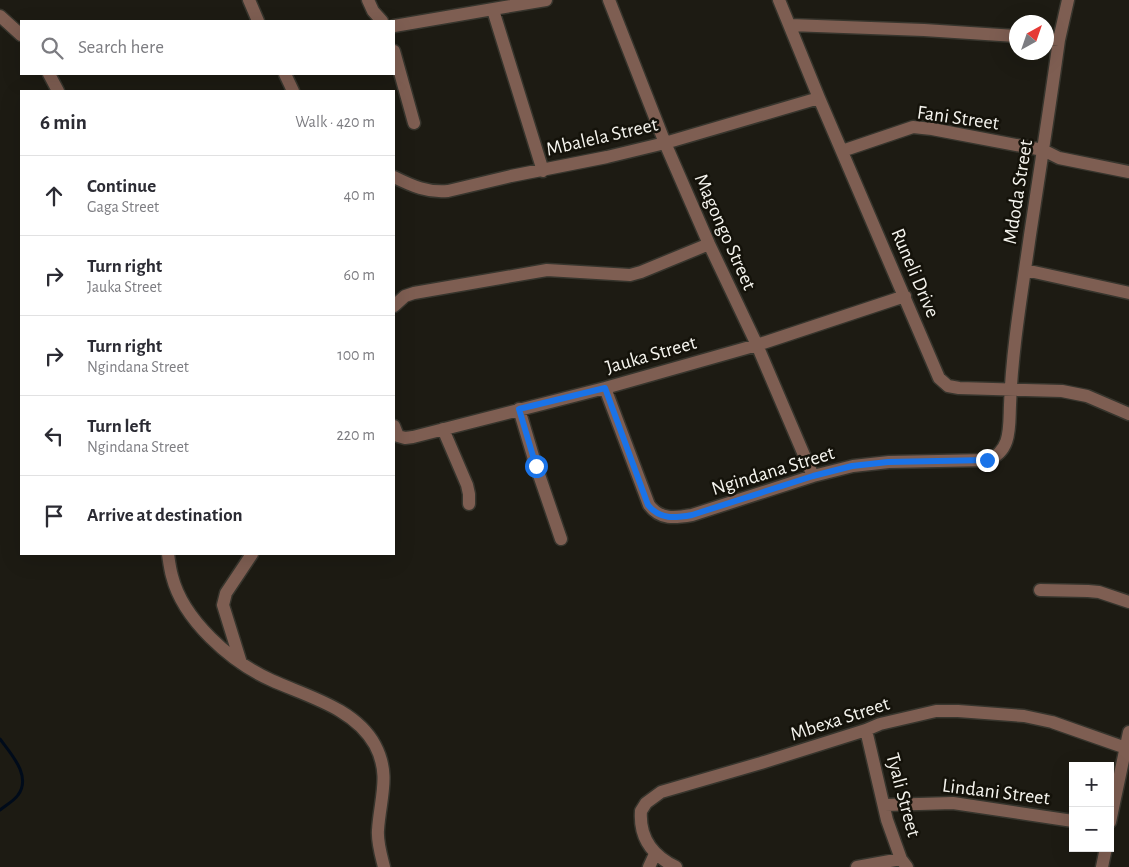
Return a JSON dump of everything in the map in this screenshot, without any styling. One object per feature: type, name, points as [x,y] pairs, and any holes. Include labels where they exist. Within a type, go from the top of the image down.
[{"type":"street","points":[[249,0],[258,20]]},
{"type":"street","points":[[368,0],[373,11],[381,20]]},
{"type":"street","points":[[395,26],[546,0]]},
{"type":"street","name":"Magongo Street","points":[[609,0],[665,143],[709,244],[757,344],[813,476]]},
{"type":"street","name":"Runeli Drive","points":[[779,0],[939,378],[948,386],[959,388],[1044,390],[1076,393],[1129,414]]},
{"type":"street","name":"Mdoda Street","points":[[1054,36],[1068,0]]},
{"type":"street","points":[[493,10],[543,171]]},
{"type":"street","points":[[0,16],[20,33]]},
{"type":"street","points":[[790,25],[1009,36]]},
{"type":"street","points":[[395,55],[414,123]]},
{"type":"street","name":"Mdoda Street","points":[[1011,390],[1018,317],[1043,150],[1051,60]]},
{"type":"street","points":[[50,75],[57,90]]},
{"type":"street","points":[[285,75],[293,90]]},
{"type":"street","name":"Mbalela Street","points":[[395,178],[413,187],[438,192],[607,158],[819,98]]},
{"type":"street","name":"Fani Street","points":[[842,151],[913,127],[1043,150],[1060,158],[1129,172]]},
{"type":"street","points":[[395,305],[405,296],[414,293],[547,270],[630,275],[709,244]]},
{"type":"street","points":[[1025,270],[1129,293]]},
{"type":"street","name":"Jauka Street","points":[[395,428],[399,441],[605,388],[757,344],[905,296]]},
{"type":"street","name":"Ngindana Street","points":[[605,388],[648,505],[656,513],[674,518],[692,515],[813,476],[844,468],[875,463],[992,458],[1002,450],[1008,441],[1011,390]]},
{"type":"street","points":[[519,409],[561,539]]},
{"type":"street","points":[[443,429],[467,485],[469,504]]},
{"type":"street","points":[[168,555],[172,577],[188,610],[204,632],[241,663],[271,681],[338,710],[366,732],[371,739],[384,768],[384,789],[378,831],[384,867]]},
{"type":"street","points":[[241,663],[223,605],[226,593],[251,555]]},
{"type":"street","points":[[1040,590],[1088,590],[1129,602]]},
{"type":"street","name":"Mbexa Street","points":[[655,854],[650,848],[640,818],[641,811],[646,803],[661,792],[866,730],[880,724],[923,713],[958,711],[1024,716],[1039,719],[1127,749]]},
{"type":"street","name":"Tyali Street","points":[[866,730],[885,804],[887,820],[904,863]]},
{"type":"street","points":[[1113,807],[1129,732]]},
{"type":"street","name":"Lindani Street","points":[[885,804],[954,803],[1069,820]]},
{"type":"street","points":[[1102,867],[1105,852]]},
{"type":"street","points":[[649,867],[655,854],[676,867]]},
{"type":"street","points":[[857,867],[904,863]]},
{"type":"waterway","points":[[0,739],[14,758],[23,780],[22,788],[18,795],[0,810]]},
{"type":"route","points":[[536,466],[519,409],[605,388],[648,505],[656,513],[666,517],[674,518],[692,515],[813,476],[852,466],[888,462],[987,460]]}]
